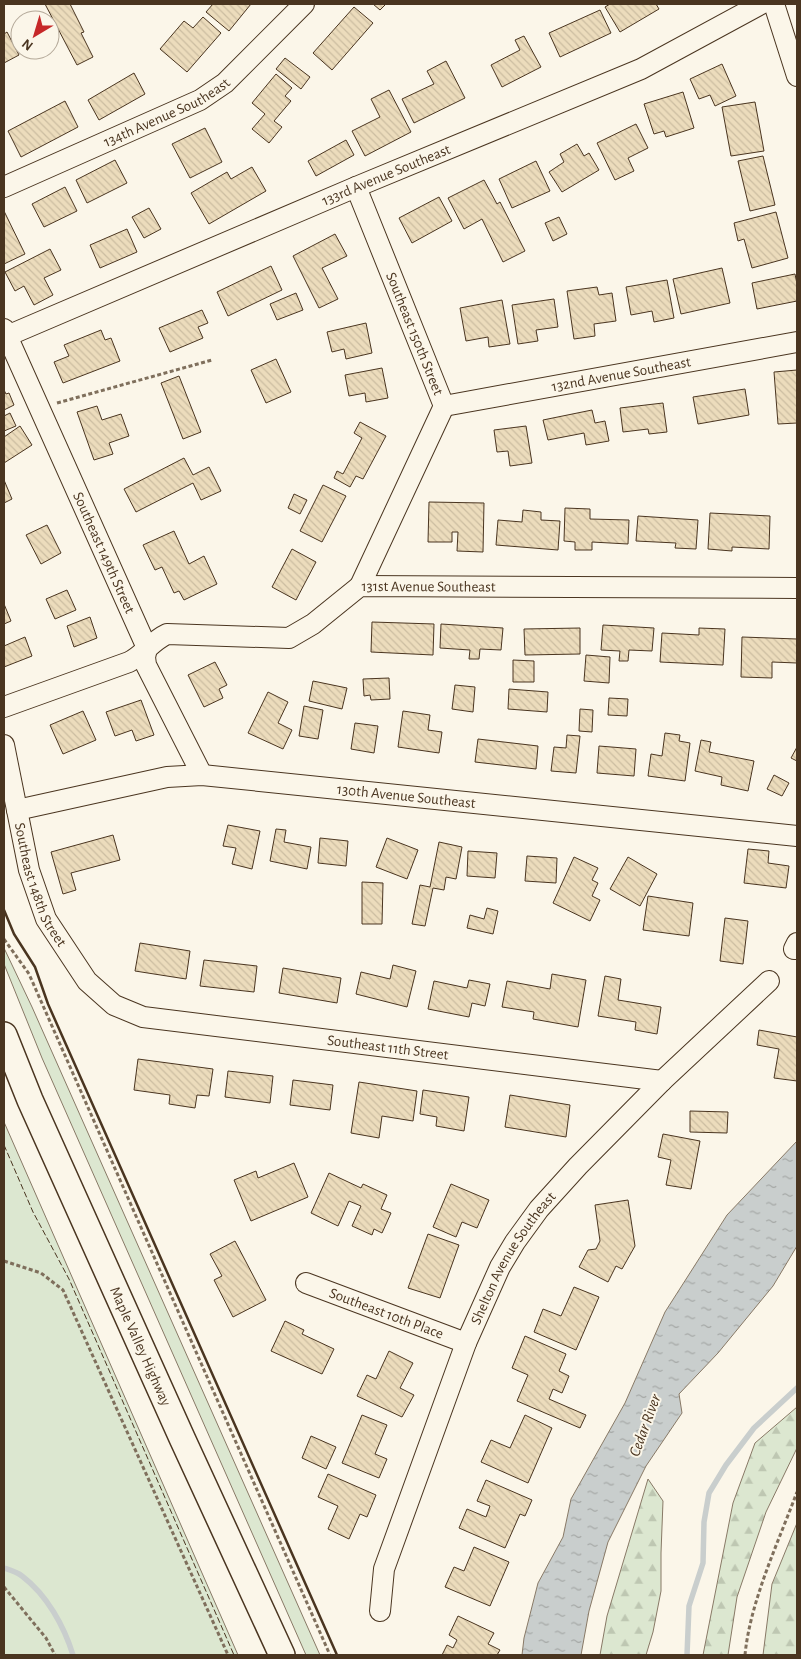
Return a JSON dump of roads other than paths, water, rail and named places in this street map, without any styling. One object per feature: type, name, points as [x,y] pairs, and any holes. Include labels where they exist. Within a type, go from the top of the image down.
[{"type":"main road","name":"Maple Valley Highway","points":[[4,1035],[47,1137],[282,1655]]},
{"type":"street","name":"134th Avenue Southeast","points":[[4,187],[200,100],[225,83],[304,4]]},
{"type":"street","name":"133rd Avenue Southeast","points":[[6,332],[642,68],[761,4]]},
{"type":"street","points":[[774,4],[797,76]]},
{"type":"street","name":"Southeast 150th Street","points":[[356,187],[444,406],[360,586]]},
{"type":"street","name":"Southeast 149th Street","points":[[6,332],[147,648],[146,665],[202,775]]},
{"type":"street","name":"132nd Avenue Southeast","points":[[444,406],[797,342]]},
{"type":"street","name":"131st Avenue Southeast","points":[[4,707],[138,658],[157,638],[167,634],[289,638],[313,624],[360,586],[797,588]]},
{"type":"street","name":"Southeast 148th Street","points":[[4,745],[29,870],[46,919],[87,981],[114,1005]]},
{"type":"street","name":"130th Avenue Southeast","points":[[16,810],[167,777],[202,775],[797,836]]},
{"type":"street","name":"Shelton Avenue Southeast","points":[[380,1611],[384,1569],[466,1343],[500,1267],[515,1242],[539,1209],[578,1166],[662,1081],[769,981]]},
{"type":"street","name":"Southeast 11th Street","points":[[114,1005],[143,1017],[662,1081]]},
{"type":"street","name":"Southeast 10th Place","points":[[306,1283],[466,1343]]},
{"type":"water","name":"Cedar River","points":[[797,1141],[797,1246],[773,1286],[718,1353],[679,1394],[682,1413],[646,1466],[608,1542],[589,1611],[581,1655],[522,1655],[524,1638],[538,1583],[563,1537],[571,1499],[625,1403],[665,1312],[727,1215]]},
{"type":"waterway","points":[[687,1655],[689,1606],[703,1563],[704,1522],[709,1493],[726,1465],[754,1428],[797,1388]]},
{"type":"waterway","points":[[4,1568],[22,1576],[47,1602],[60,1622],[73,1655]]}]
